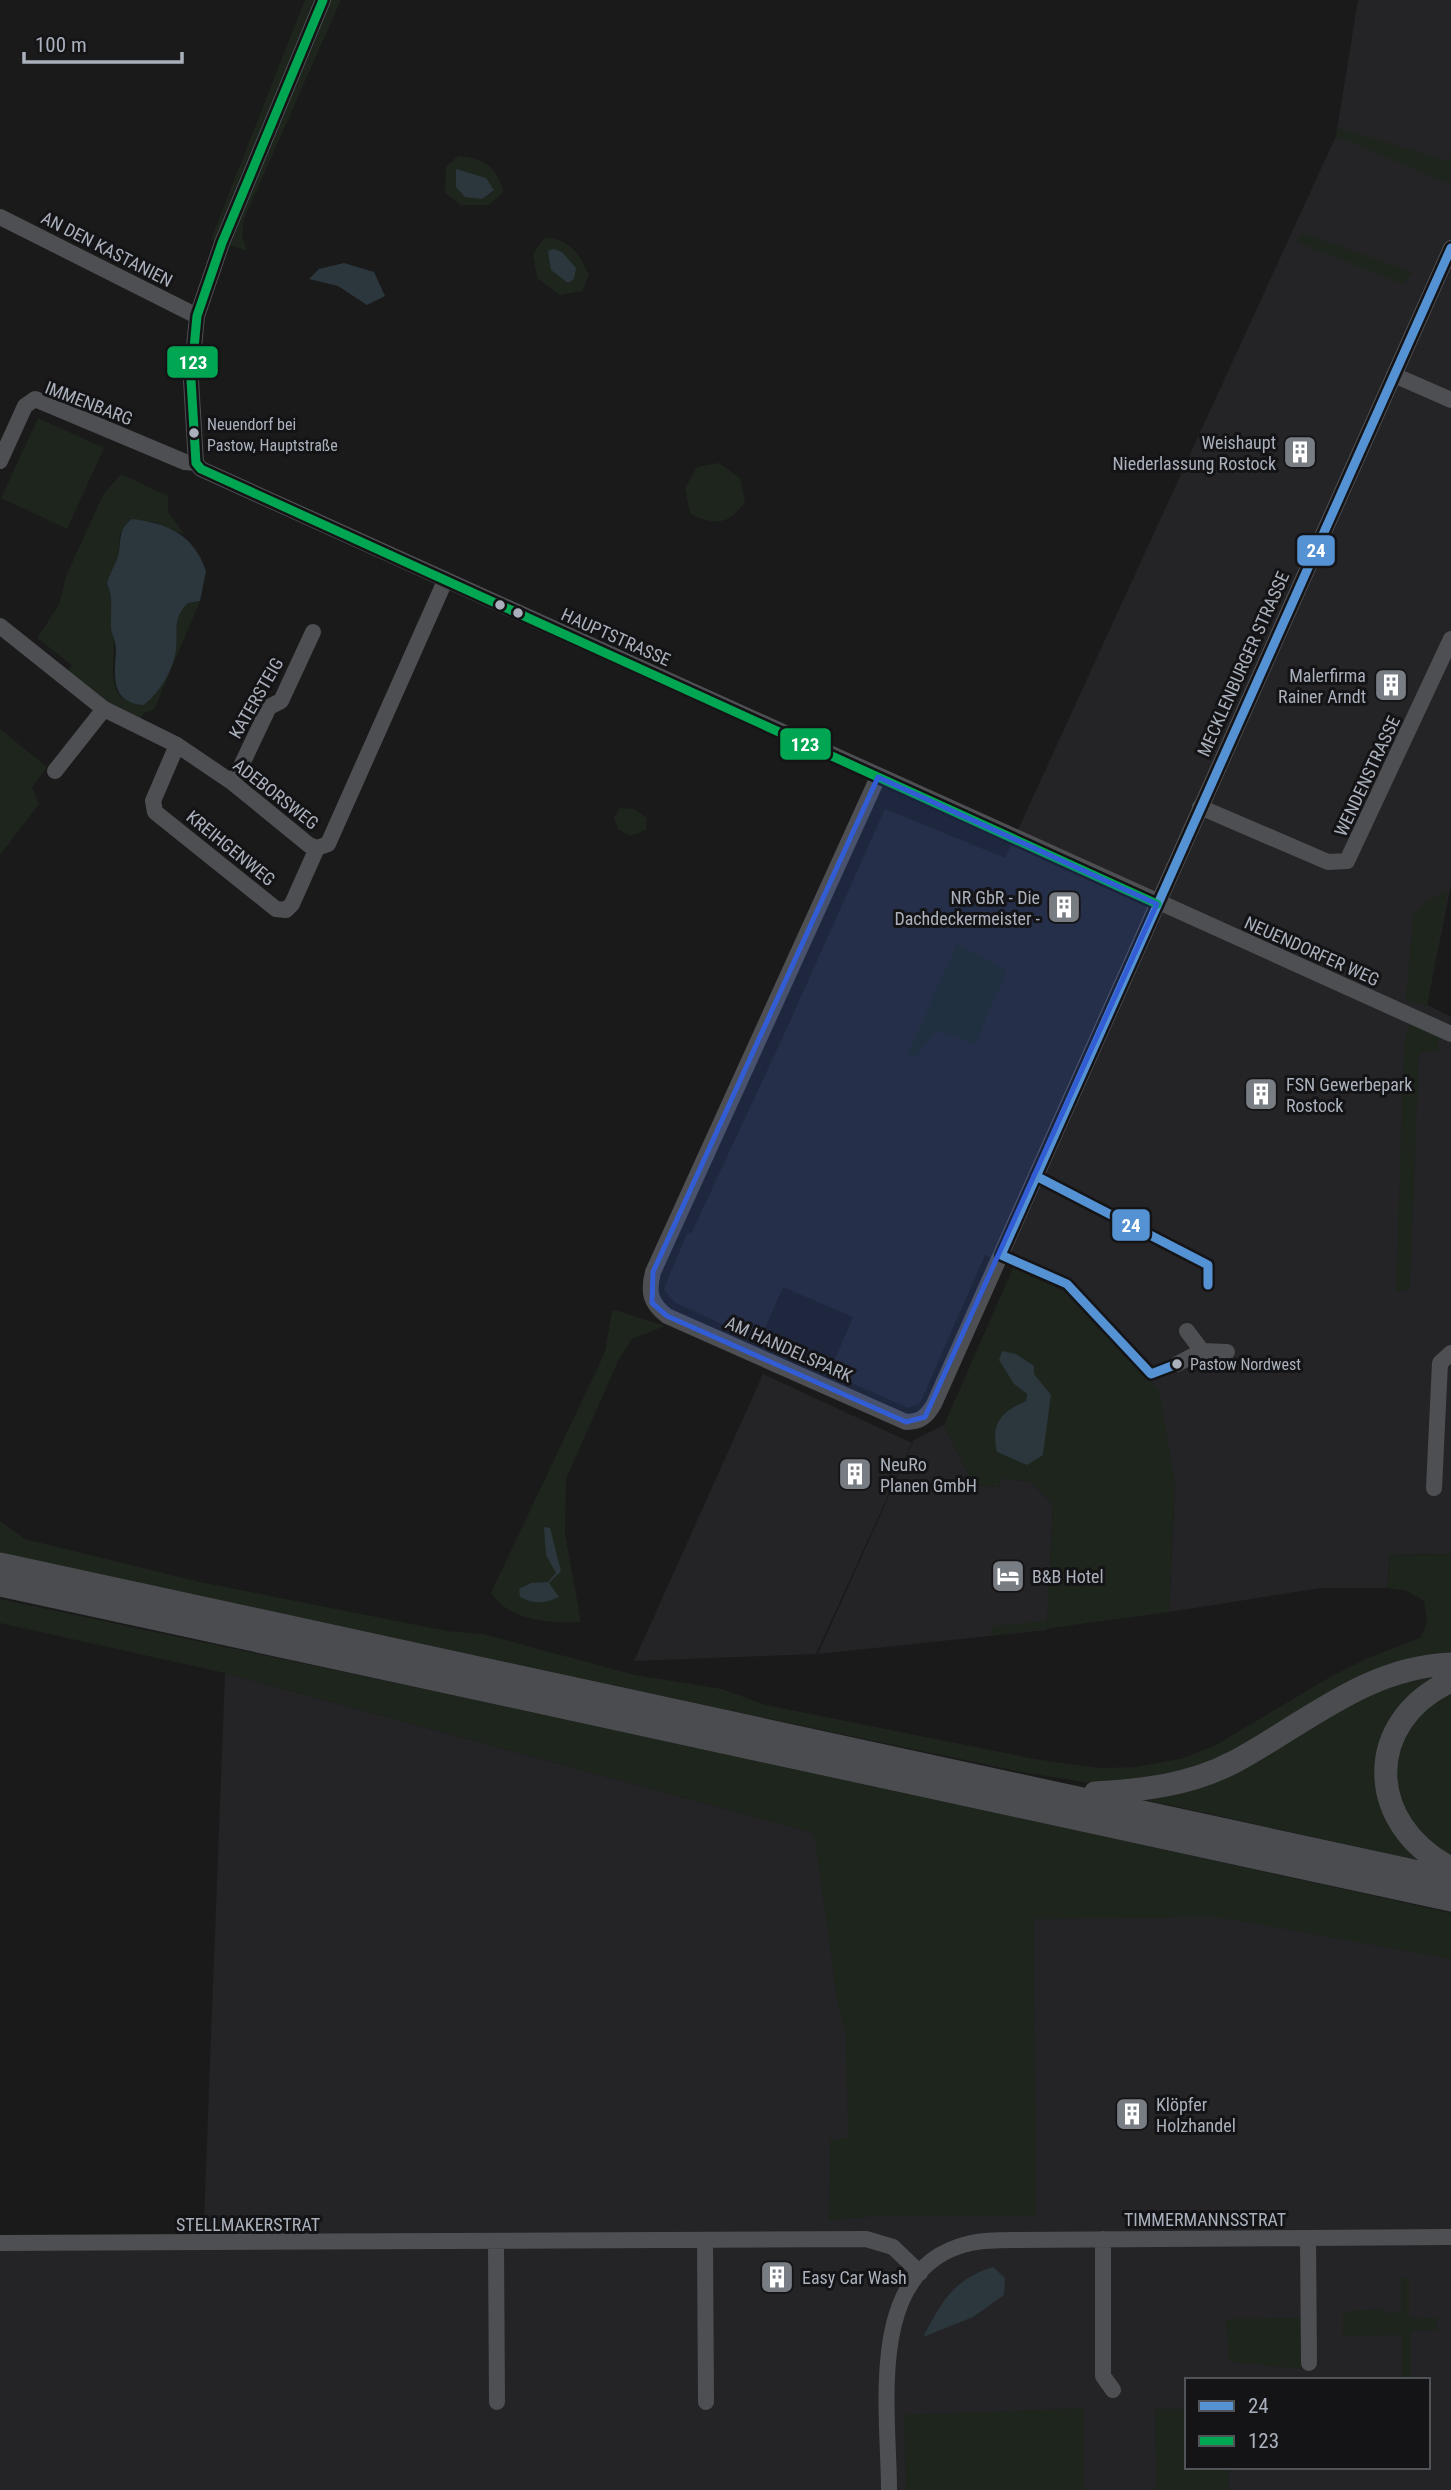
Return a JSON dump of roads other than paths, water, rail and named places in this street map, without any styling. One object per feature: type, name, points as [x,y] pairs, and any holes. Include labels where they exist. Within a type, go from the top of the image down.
[{"type":"highway","points":[[0,1564],[1451,1879]]},
{"type":"highway","points":[[0,1585],[1451,1900]]},
{"type":"highway","points":[[1067,1795],[1161,1788],[1204,1776],[1233,1762],[1366,1684],[1405,1671],[1451,1664]]},
{"type":"highway","points":[[1451,1681],[1423,1697],[1409,1711],[1391,1745],[1386,1779],[1388,1796],[1401,1828],[1430,1858],[1451,1868]]},
{"type":"street","points":[[196,463],[191,380],[197,316],[226,233],[323,0]]},
{"type":"street","name":"AN DEN KASTANIEN","points":[[0,217],[197,316]]},
{"type":"street","name":"MECKLENBURGER STRASSE","points":[[1157,904],[1451,248]]},
{"type":"street","points":[[1394,375],[1451,400]]},
{"type":"street","name":"IMMENBARG","points":[[0,461],[25,406],[35,399],[185,462],[196,463]]},
{"type":"street","name":"HAUPTSTRASSE","points":[[196,463],[209,474],[1157,904]]},
{"type":"street","name":"ADEBORSWEG","points":[[0,626],[103,709],[177,746],[233,783],[309,845],[317,848],[328,844],[445,582]]},
{"type":"street","name":"KATERSTEIG","points":[[233,783],[269,707],[281,701],[313,632]]},
{"type":"street","name":"WENDENSTRASSE","points":[[1200,807],[1328,862],[1347,861],[1451,639]]},
{"type":"street","points":[[55,771],[103,709]]},
{"type":"street","name":"KREIHGENWEG","points":[[177,746],[153,801],[155,812],[276,909],[286,910],[292,904],[317,848]]},
{"type":"street","name":"AM HANDELSPARK","points":[[878,777],[653,1272],[649,1295],[652,1303],[667,1316],[906,1422],[925,1417],[934,1404],[1157,904]]},
{"type":"street","name":"NEUENDORFER WEG","points":[[1157,904],[1451,1034]]},
{"type":"street","points":[[1187,1331],[1202,1350]]},
{"type":"street","points":[[1177,1364],[1202,1350],[1227,1352]]},
{"type":"street","points":[[1433,1488],[1440,1363],[1451,1353]]},
{"type":"street","name":"TIMMERMANNSSTRAT","points":[[889,2490],[890,2331],[898,2304],[920,2273],[947,2252],[970,2243],[1103,2239],[1451,2237]]},
{"type":"street","name":"TIMMERMANNSSTRAT","points":[[1308,2238],[1309,2363]]},
{"type":"street","name":"STELLMAKERSTRAT","points":[[0,2243],[496,2243],[866,2239],[893,2246],[920,2273]]},
{"type":"street","name":"TIMMERMANNSSTRAT","points":[[1103,2239],[1103,2376],[1113,2390]]},
{"type":"street","points":[[705,2242],[706,2402]]},
{"type":"street","points":[[496,2243],[497,2402]]},
{"type":"place","name":"Neuendorf bei Pastow, Hauptstraße","points":[[194,433]]},
{"type":"place","name":"Weishaupt Niederlassung Rostock","points":[[1300,452]]},
{"type":"place","name":"Malerfirma Rainer Arndt","points":[[1391,685]]},
{"type":"place","name":"NR GbR - Die Dachdeckermeister -","points":[[1064,907]]},
{"type":"place","name":"FSN Gewerbepark Rostock","points":[[1261,1094]]},
{"type":"place","name":"Pastow Nordwest","points":[[1177,1364]]},
{"type":"place","name":"NeuRo Planen GmbH","points":[[855,1474]]},
{"type":"place","name":"B&B Hotel","points":[[1008,1576]]},
{"type":"place","name":"Klöpfer Holzhandel","points":[[1132,2114]]},
{"type":"place","name":"Easy Car Wash","points":[[777,2277]]}]
